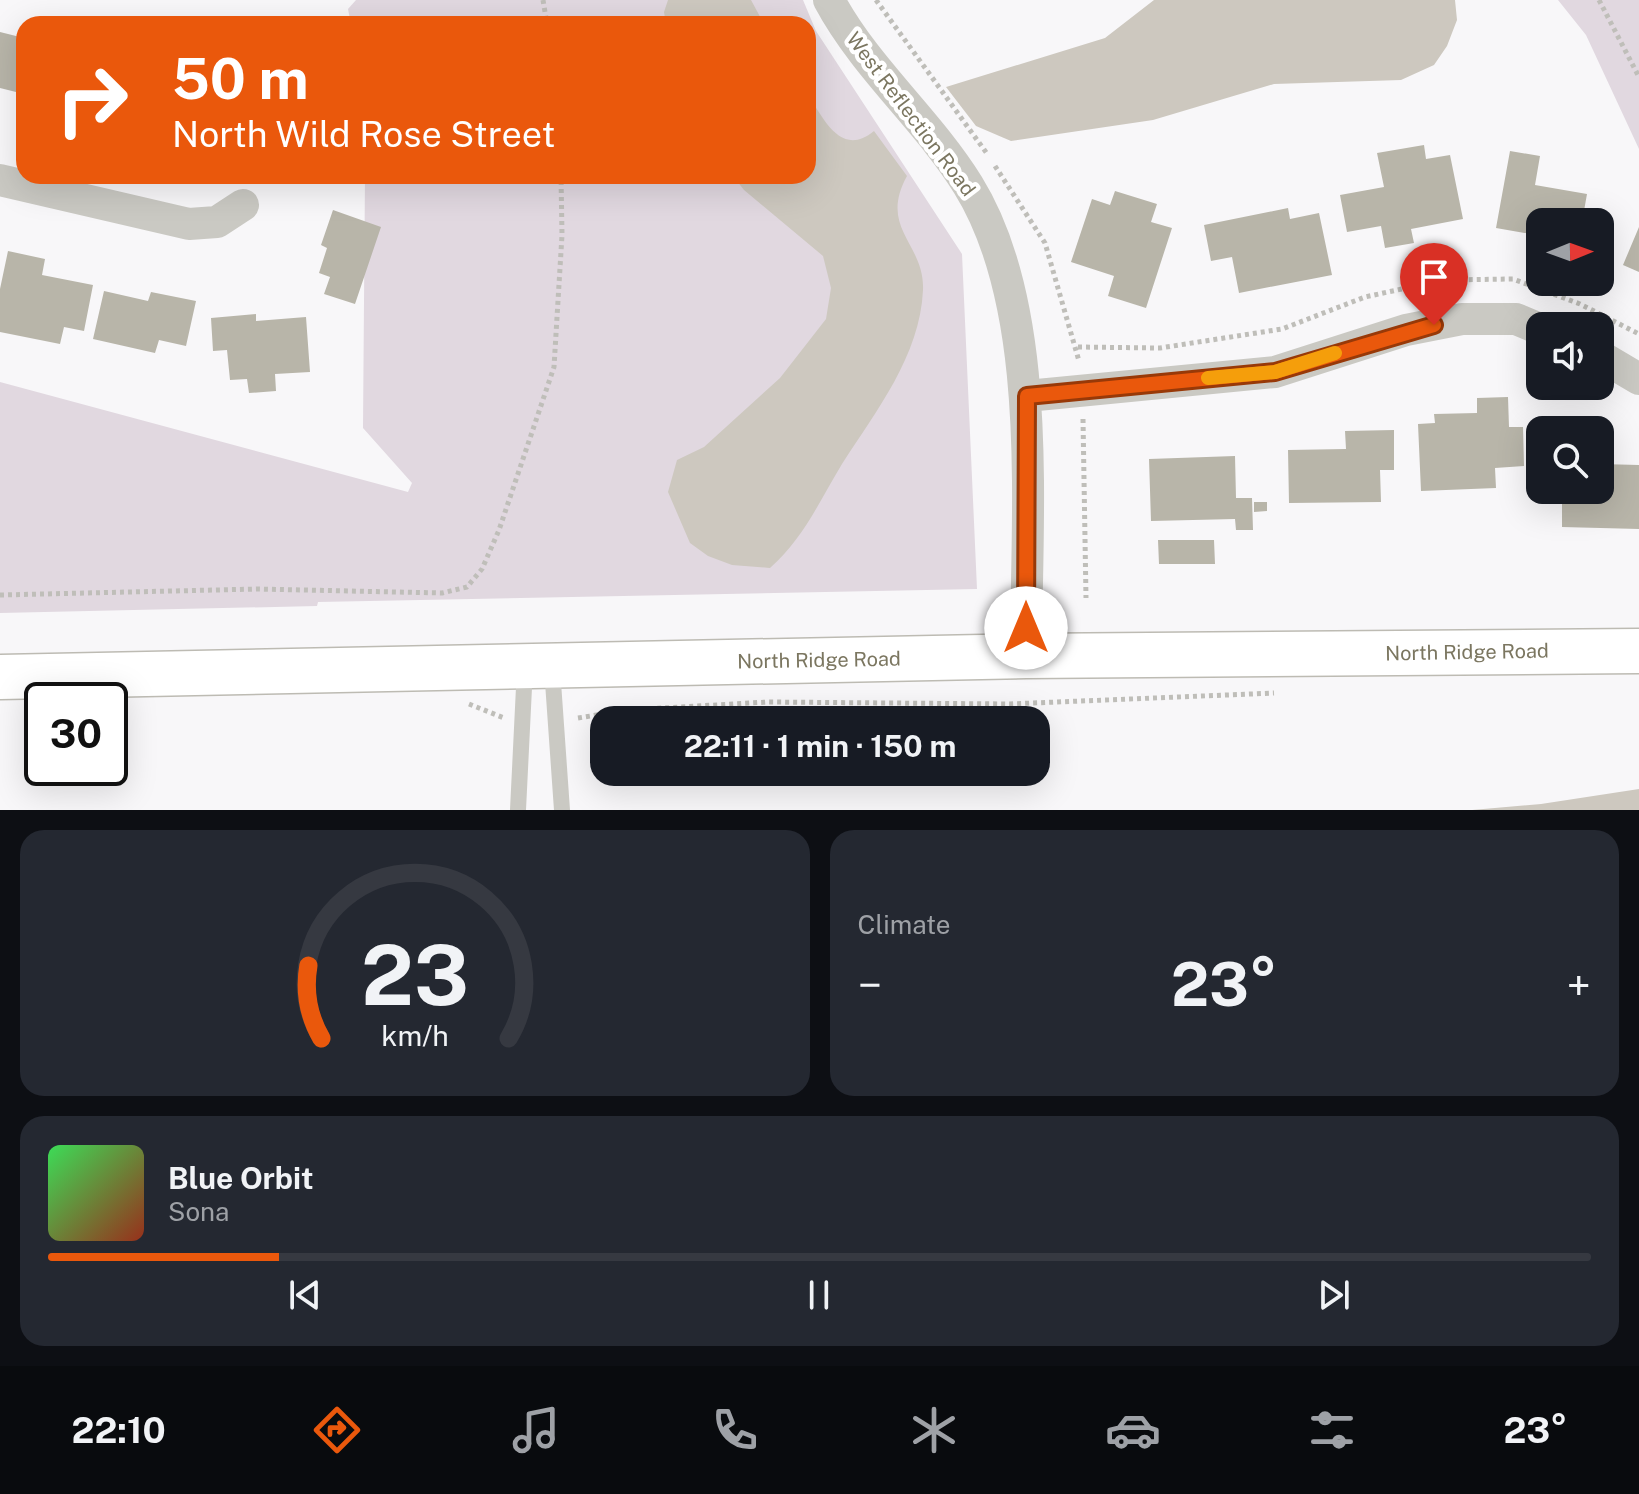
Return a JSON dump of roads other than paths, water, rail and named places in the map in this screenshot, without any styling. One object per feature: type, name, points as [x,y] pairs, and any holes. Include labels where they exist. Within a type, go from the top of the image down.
[{"type":"main road","name":"North Ridge Road","points":[[0,677],[1026,656],[1639,651]]},
{"type":"street","name":"West Reflection Road","points":[[829,0],[856,44],[969,185],[997,242],[1027,396],[1026,656]]},
{"type":"street","points":[[17,184],[189,224],[217,222],[243,205]]},
{"type":"street","points":[[1027,396],[1275,372],[1406,330],[1462,319],[1516,319],[1526,323]]},
{"type":"street","points":[[1614,364],[1639,379]]},
{"type":"lane","points":[[518,810],[522,718],[539,666]]},
{"type":"lane","points":[[539,666],[554,718],[562,810]]}]
